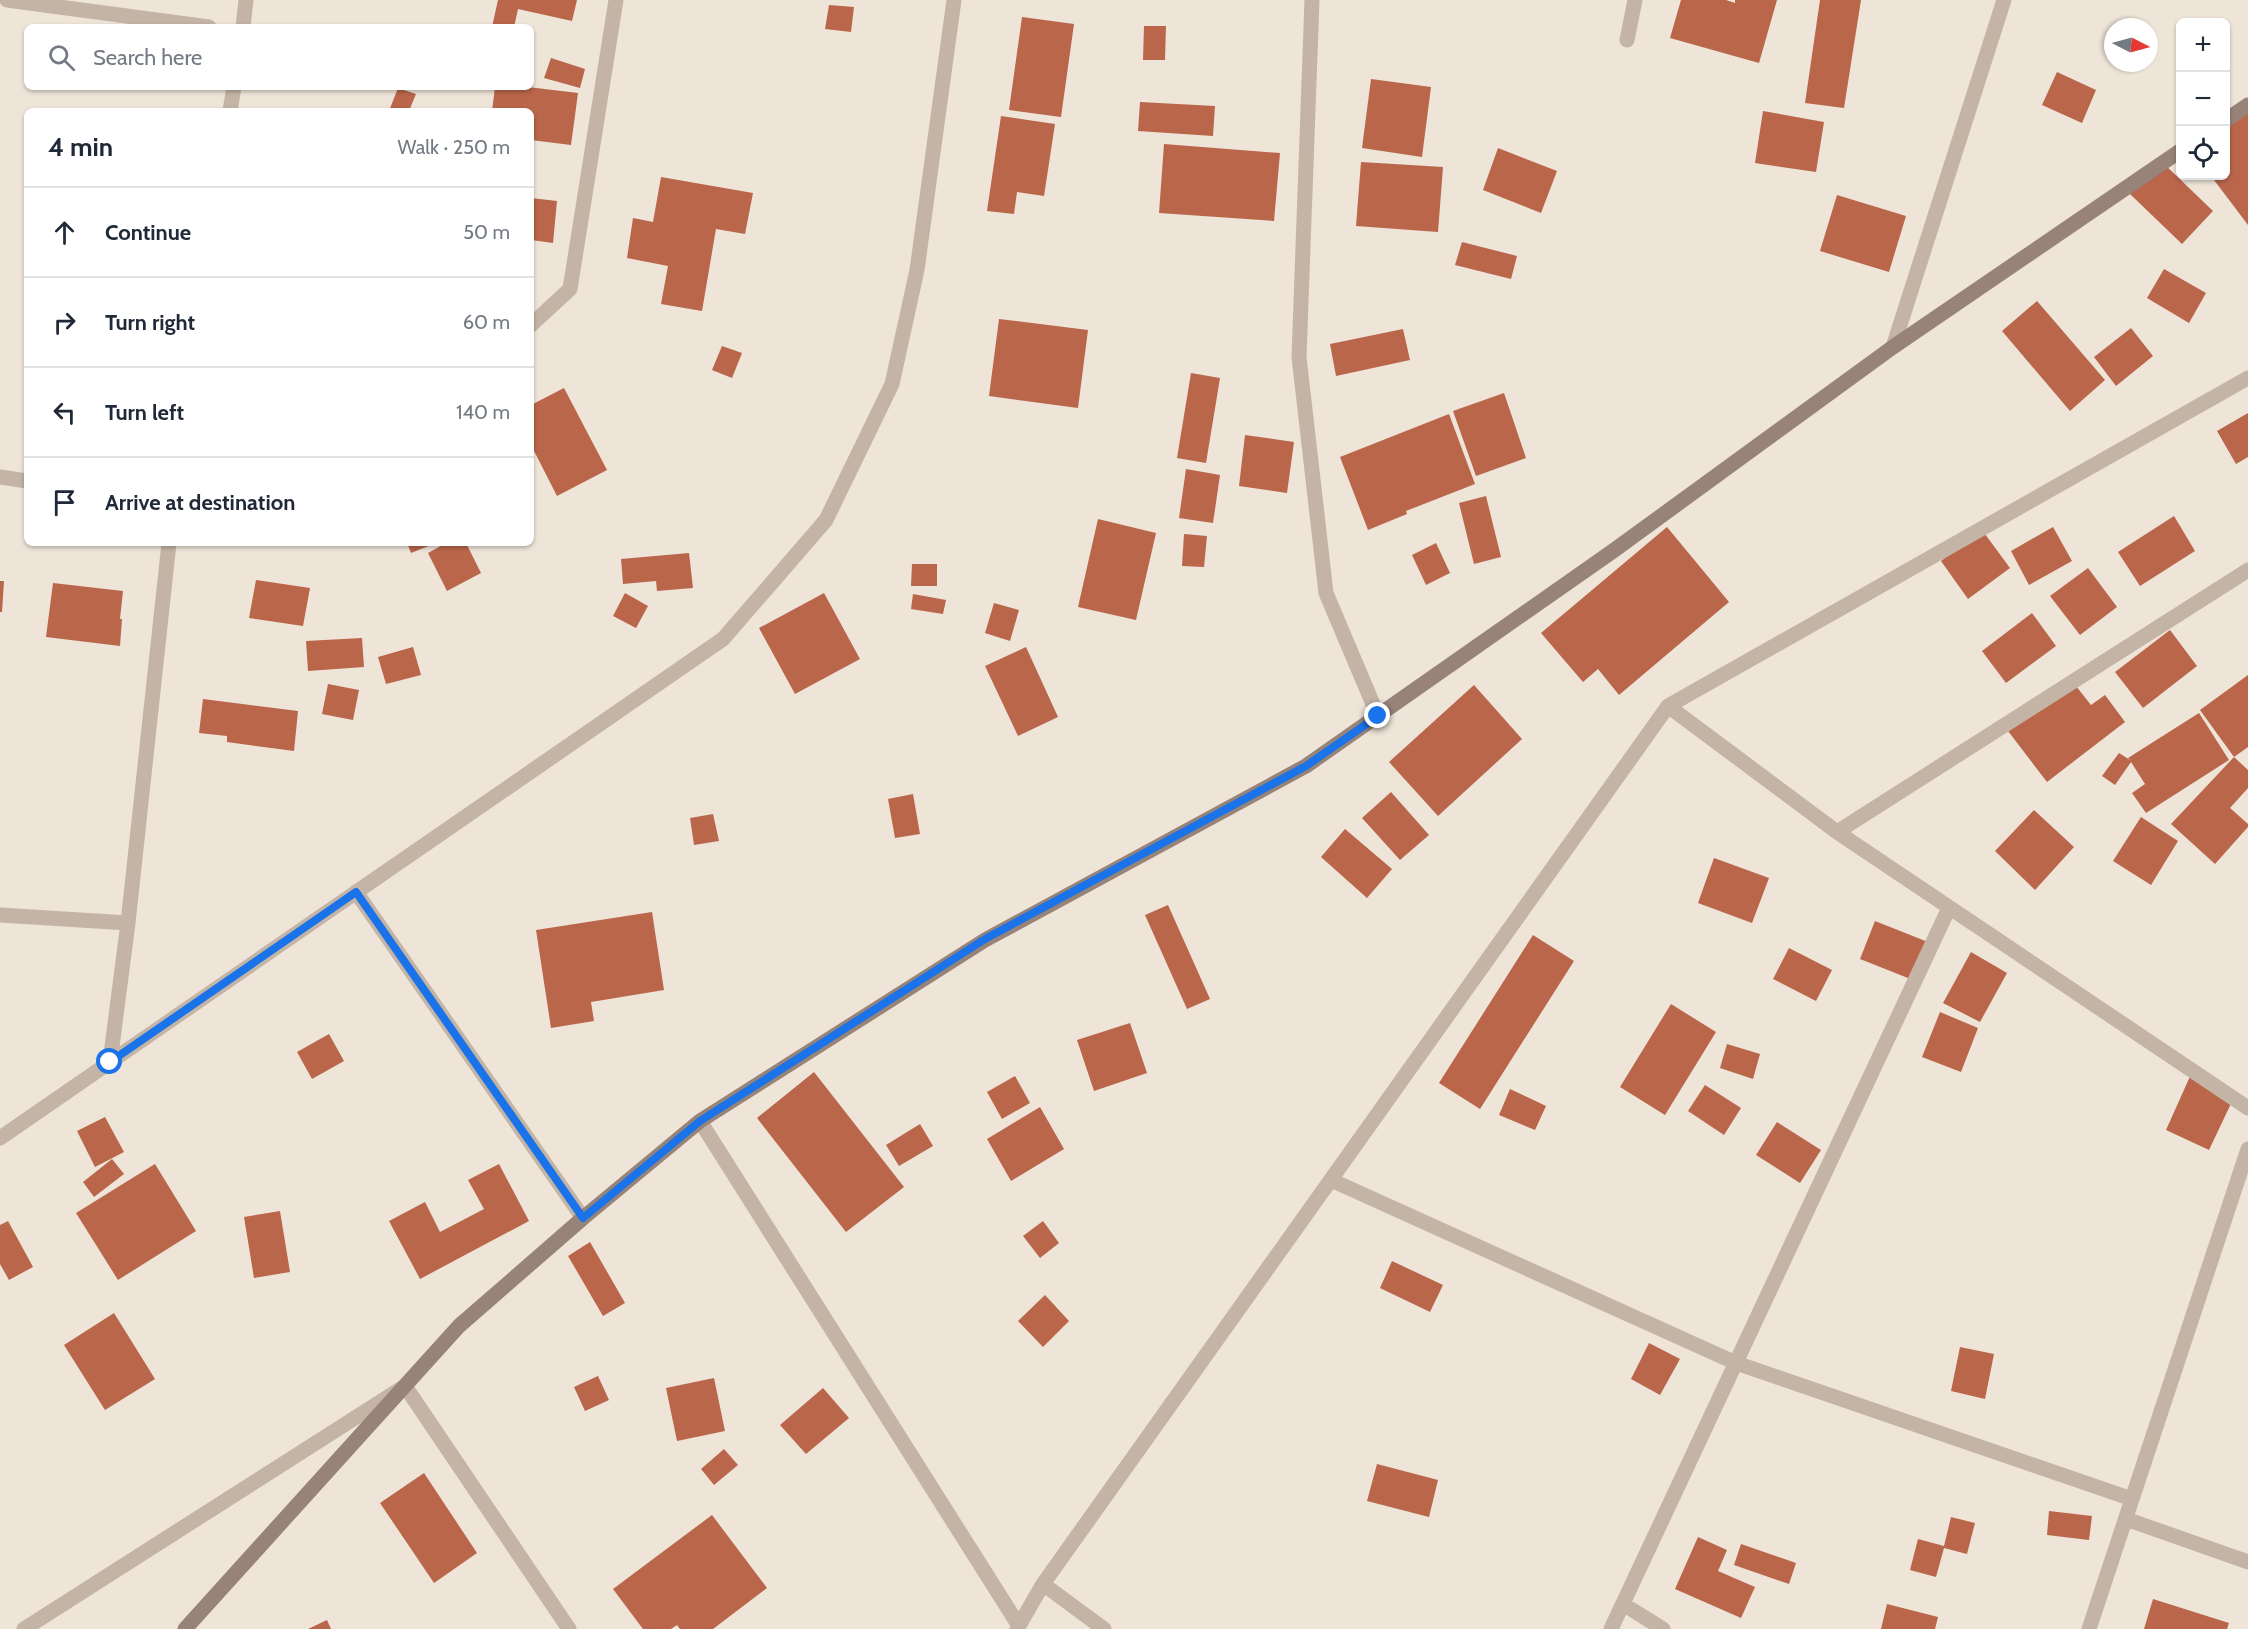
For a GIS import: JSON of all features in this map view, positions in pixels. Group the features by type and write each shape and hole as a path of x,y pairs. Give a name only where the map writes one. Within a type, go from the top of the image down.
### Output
{"street":[{"path":"7,0 66,4 190,24"},
{"path":"243,24 246,0"},
{"path":"534,322 570,289 616,0"},
{"path":"0,1138 723,639 826,520 892,384 917,270 954,0"},
{"path":"1312,0 1299,357 1326,593 1378,716"},
{"path":"1627,40 1635,0"},
{"path":"1893,347 2004,0"},
{"path":"230,108 234,90"},
{"path":"2230,117 2248,105"},
{"path":"185,1629 459,1326 583,1218 700,1121 985,939 1306,766 1613,551 1893,347 2176,154"},
{"path":"700,1121 1018,1628 1043,1584 1668,706 2248,378"},
{"path":"0,477 24,481"},
{"path":"110,1062 128,923 169,546"},
{"path":"1837,832 2248,570"},
{"path":"1668,706 1837,832 2248,1108"},
{"path":"356,892 583,1218"},
{"path":"1611,1629 1949,908"},
{"path":"0,915 128,923"},
{"path":"2089,1629 2248,1149"},
{"path":"1331,1180 1736,1363 2132,1499"},
{"path":"24,1629 405,1386"},
{"path":"405,1386 569,1629"},
{"path":"2126,1519 2248,1562"},
{"path":"1043,1584 1104,1629"},
{"path":"1623,1604 1663,1629"}],"building":[{"path":"498,0 577,0 572,21 518,9 515,24 493,24"},
{"path":"1681,0 1726,0 1735,3 1735,0 1777,0 1759,63 1670,38"},
{"path":"1820,0 1861,0 1844,108 1805,103"},
{"path":"829,5 854,7 851,32 825,29"},
{"path":"1022,17 1074,24 1061,117 1009,110"},
{"path":"1144,26 1166,26 1165,60 1143,60"},
{"path":"551,58 585,69 580,88 544,78"},
{"path":"2057,72 2096,90 2082,123 2042,105"},
{"path":"1371,79 1431,87 1422,157 1362,148"},
{"path":"534,88 578,93 571,145 534,140 534,108 492,108 495,90 534,90"},
{"path":"397,90 416,94 410,108 390,108"},
{"path":"1140,102 1215,106 1213,136 1138,131"},
{"path":"2248,109 2248,225 2214,180 2230,180 2230,123"},
{"path":"1763,111 1824,122 1816,172 1755,163"},
{"path":"1001,116 1055,124 1044,196 1017,192 1014,214 987,211"},
{"path":"1164,144 1280,153 1274,221 1159,213"},
{"path":"1498,148 1557,171 1541,213 1483,190"},
{"path":"2161,161 2176,175 2176,180 2181,180 2213,211 2182,244 2130,194"},
{"path":"1361,162 1443,167 1438,232 1356,226"},
{"path":"661,177 753,193 745,234 716,229 702,311 661,304 668,266 627,258 633,218 653,222"},
{"path":"1837,195 1906,216 1889,272 1820,251"},
{"path":"534,198 557,201 553,243 534,240"},
{"path":"1462,242 1517,256 1511,279 1455,265"},
{"path":"2164,269 2206,293 2189,323 2147,298"},
{"path":"2037,301 2105,380 2070,411 2002,331"},
{"path":"999,319 1088,330 1078,408 989,396"},
{"path":"2131,328 2153,356 2116,386 2094,357"},
{"path":"1403,329 1410,360 1336,376 1330,344"},
{"path":"722,346 742,353 732,378 712,370"},
{"path":"1191,373 1220,378 1206,463 1177,458"},
{"path":"564,388 607,470 557,496 534,451 534,403"},
{"path":"1504,393 1526,458 1476,476 1453,411"},
{"path":"2248,413 2248,457 2236,464 2217,431"},
{"path":"1449,414 1475,484 1406,511 1407,514 1368,530 1340,457"},
{"path":"1245,435 1294,442 1287,493 1239,486"},
{"path":"1186,469 1220,475 1213,523 1179,518"},
{"path":"1486,496 1501,557 1474,564 1459,503"},
{"path":"2174,516 2195,551 2140,586 2118,552"},
{"path":"1098,519 1156,533 1136,620 1078,607"},
{"path":"1667,527 1729,602 1619,695 1598,669 1583,682 1541,633"},
{"path":"2053,527 2072,561 2029,585 2011,551"},
{"path":"1982,530 2010,568 1968,599 1941,561"},
{"path":"1184,534 1207,536 1204,567 1182,566"},
{"path":"1436,543 1450,573 1426,585 1412,555"},
{"path":"408,546 428,546 411,553"},
{"path":"441,546 468,546 481,573 447,591 428,553"},
{"path":"689,553 693,588 657,591 656,581 623,584 621,559"},
{"path":"912,564 937,564 937,586 911,586"},
{"path":"2088,568 2117,607 2080,635 2050,596"},
{"path":"256,580 310,588 303,626 249,618"},
{"path":"0,581 4,581 2,612 0,612"},
{"path":"53,583 123,591 120,646 46,637"},
{"path":"625,593 648,606 636,628 613,616"},
{"path":"824,593 860,659 795,694 759,628"},
{"path":"913,594 946,600 943,614 911,609"},
{"path":"994,603 1019,610 1010,641 985,633"},
{"path":"2032,613 2056,646 2006,683 1982,651"},
{"path":"2170,630 2197,666 2143,708 2115,672"},
{"path":"362,638 364,667 308,671 306,641"},
{"path":"413,647 421,675 386,684 378,657"},
{"path":"1026,647 1058,717 1018,736 985,666"},
{"path":"2248,675 2248,747 2234,757 2200,710"},
{"path":"2072,681 2091,705 2105,695 2125,722 2047,782 2008,731"},
{"path":"328,684 359,690 353,720 322,714"},
{"path":"1474,685 1522,739 1438,816 1389,762"},
{"path":"203,699 298,711 294,751 227,742 227,736 199,733"},
{"path":"2199,713 2229,760 2146,813 2132,793 2145,784 2131,762 2115,785 2102,776 2119,753 2130,760 2128,758"},
{"path":"2234,757 2248,770 2248,788 2230,808 2248,824 2248,827 2215,864 2171,824"},
{"path":"1391,792 1429,835 1400,860 1362,818"},
{"path":"913,794 920,834 895,838 888,799"},
{"path":"2034,810 2074,847 2035,890 1995,851"},
{"path":"713,814 719,841 694,845 690,818"},
{"path":"2141,817 2178,841 2151,885 2113,861"},
{"path":"1345,829 1392,869 1367,898 1321,857"},
{"path":"1714,858 1769,878 1752,923 1698,903"},
{"path":"1168,905 1210,999 1187,1009 1145,915"},
{"path":"652,912 664,990 591,1002 594,1021 551,1028 536,930"},
{"path":"1875,921 1928,942 1913,980 1860,959"},
{"path":"1533,935 1574,961 1480,1109 1439,1083"},
{"path":"1789,948 1832,970 1816,1001 1773,979"},
{"path":"1971,952 2007,973 1980,1022 1943,1003"},
{"path":"1671,1004 1716,1032 1665,1115 1620,1087"},
{"path":"1940,1012 1978,1028 1961,1072 1922,1057"},
{"path":"1130,1023 1147,1073 1094,1091 1077,1040"},
{"path":"329,1034 344,1061 312,1079 297,1052"},
{"path":"1727,1044 1760,1054 1753,1079 1720,1068"},
{"path":"814,1072 904,1187 846,1232 757,1118"},
{"path":"2192,1072 2236,1093 2209,1150 2166,1130"},
{"path":"1015,1076 1030,1103 1002,1119 987,1092"},
{"path":"1705,1085 1741,1108 1724,1135 1688,1111"},
{"path":"1510,1089 1546,1106 1535,1130 1499,1115"},
{"path":"1040,1107 1064,1149 1011,1181 987,1139"},
{"path":"105,1117 124,1152 95,1167 77,1131"},
{"path":"1777,1122 1821,1150 1800,1183 1756,1155"},
{"path":"920,1124 933,1146 899,1166 886,1145"},
{"path":"112,1159 124,1174 94,1197 83,1182"},
{"path":"155,1164 196,1231 118,1280 76,1213"},
{"path":"499,1164 529,1221 420,1279 389,1221 425,1202 440,1232 484,1209 468,1180"},
{"path":"280,1211 290,1272 254,1278 244,1217"},
{"path":"8,1221 33,1267 9,1280 0,1264 0,1225"},
{"path":"1043,1221 1059,1243 1040,1258 1023,1236"},
{"path":"590,1242 625,1303 603,1316 568,1256"},
{"path":"1392,1261 1443,1285 1430,1312 1380,1288"},
{"path":"1045,1295 1069,1321 1043,1347 1018,1321"},
{"path":"114,1313 155,1379 105,1410 64,1345"},
{"path":"1649,1343 1680,1359 1660,1395 1631,1379"},
{"path":"1960,1347 1994,1354 1985,1399 1951,1391"},
{"path":"598,1376 609,1400 585,1411 574,1387"},
{"path":"714,1378 725,1431 677,1441 666,1388"},
{"path":"823,1388 849,1418 806,1454 780,1425"},
{"path":"724,1449 738,1465 714,1485 701,1469"},
{"path":"1377,1464 1438,1480 1429,1517 1367,1501"},
{"path":"424,1473 477,1553 434,1583 380,1503"},
{"path":"2049,1511 2092,1516 2089,1540 2047,1535"},
{"path":"712,1515 767,1588 713,1629 680,1629 677,1625 671,1629 643,1629 613,1589"},
{"path":"1951,1517 1975,1523 1967,1554 1944,1548 1936,1577 1910,1570 1918,1539 1944,1546"},
{"path":"1698,1537 1727,1550 1718,1571 1755,1587 1741,1618 1675,1589"},
{"path":"1741,1544 1796,1563 1789,1584 1734,1565"},
{"path":"2153,1599 2229,1623 2227,1629 2144,1629"},
{"path":"1887,1604 1938,1617 1935,1629 1881,1629"},
{"path":"327,1620 331,1629 308,1629"}],"route":[{"path":"110,1062 356,892 583,1218 700,1121 985,939 1306,766 1378,716"}]}
